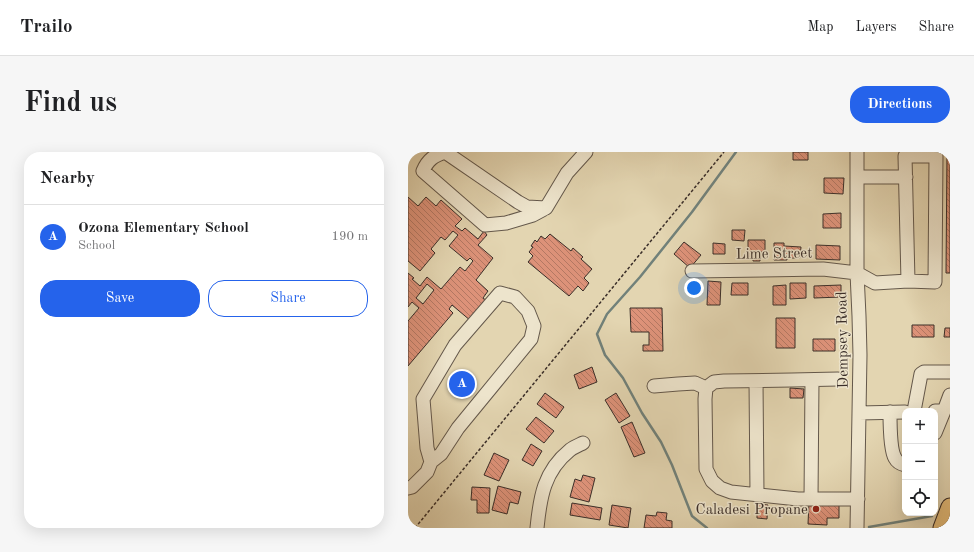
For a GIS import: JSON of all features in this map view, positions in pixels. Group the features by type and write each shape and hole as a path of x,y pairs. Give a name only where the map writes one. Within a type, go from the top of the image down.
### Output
{"street":[{"path":"546,208 527,207 445,152 434,156 426,164 423,171 485,225 506,223 533,215 546,208 567,173 586,152"},
{"name":"Dempsey Road","path":"857,152 857,273 860,347 857,528"},
{"path":"857,273 875,283 908,281 935,282 936,156 905,156 908,281"},
{"path":"857,177 906,177"},
{"name":"Lime Street","path":"692,271 823,269 857,273"},
{"path":"408,488 412,487 427,472 431,462 441,454 458,428 531,339 534,326 528,311 515,296 500,293 455,345 423,399 427,448 431,462"},
{"path":"915,408 921,374 924,372 950,372"},
{"path":"838,379 714,382 706,388 704,399 706,469 712,481 720,488 731,492 798,499 858,499"},
{"path":"811,499 812,380"},
{"path":"756,381 757,494"},
{"path":"654,386 695,384 706,388"},
{"path":"940,411 950,395"},
{"path":"890,412 892,449 894,457 902,464"},
{"path":"859,413 902,412"},
{"path":"537,528 539,508 545,483 556,464 571,449 583,443"}],"path":[{"path":"415,528 724,152"}],"building":[{"path":"793,152 808,152 808,160 793,160"},
{"path":"947,152 950,152 950,273 946,273"},
{"path":"824,178 844,178 843,194 824,193"},
{"path":"408,197 418,206 426,197 436,206 441,200 462,219 455,226 462,231 465,228 478,239 484,231 487,235 478,245 493,258 476,280 488,291 483,298 487,301 471,321 452,305 449,309 453,313 408,366 408,321 419,308 412,302 408,307 408,273 420,286 427,277 441,289 460,267 465,271 473,261 470,258 467,261 449,246 458,235 453,231 445,240 441,237 431,249 435,253 420,271 408,261","holes":["427,284 434,290 423,304 416,298"]},
{"path":"841,213 841,228 823,228 823,214"},
{"path":"732,230 745,230 744,241 732,240"},
{"path":"550,234 571,251 573,248 583,257 581,259 592,269 584,278 589,283 583,291 578,286 569,296 528,262 533,256 529,252 533,247 531,246 535,240 537,242 541,236 545,239"},
{"path":"748,240 765,240 765,252 760,252 760,261 753,261 753,257 748,257"},
{"path":"684,242 701,255 690,268 674,254"},
{"path":"713,243 725,244 725,254 713,254"},
{"path":"774,243 784,243 784,246 801,247 800,258 774,260"},
{"path":"816,245 840,246 840,260 816,259"},
{"path":"708,281 721,282 720,305 707,305"},
{"path":"732,283 748,283 748,295 731,295"},
{"path":"790,283 806,283 806,298 790,299"},
{"path":"786,285 786,305 773,305 773,286"},
{"path":"841,285 841,297 814,298 814,286"},
{"path":"630,308 662,308 663,351 643,351 643,345 649,345 649,332 631,332"},
{"path":"776,318 795,318 795,348 776,348"},
{"path":"912,325 934,325 934,337 912,337"},
{"path":"945,328 950,328 950,337 944,337"},
{"path":"813,339 835,339 835,351 813,351"},
{"path":"592,367 597,382 579,389 574,375"},
{"path":"790,388 804,389 803,398 790,398"},
{"path":"545,393 564,407 556,418 537,404"},
{"path":"616,393 630,416 619,423 605,400"},
{"path":"536,417 554,431 544,443 526,429"},
{"path":"632,422 645,453 634,457 621,427"},
{"path":"531,444 542,451 533,466 522,460"},
{"path":"494,453 509,460 499,481 484,475"},
{"path":"583,475 595,478 589,502 570,497 575,479 581,481"},
{"path":"498,486 521,492 518,504 510,502 507,514 492,510"},
{"path":"472,487 490,488 489,513 477,513 477,500 471,500"},
{"path":"572,503 602,508 600,520 570,515"},
{"path":"809,503 839,504 839,518 827,518 827,525 808,524"},
{"path":"757,504 768,505 767,519 757,518"},
{"path":"612,505 631,508 628,528 609,525"},
{"path":"657,512 667,513 666,520 672,521 672,528 644,528 646,515 656,516"}],"waterway":[{"path":"707,528 692,516 672,465 661,442 642,413 623,378 605,355 597,334 607,314 640,277 692,212 736,152"},
{"path":"869,527 932,516"}],"place":[{"name":"Ozona Elementary School","path":"462,384"},
{"name":"Caladesi Propane","path":"816,509"}]}
